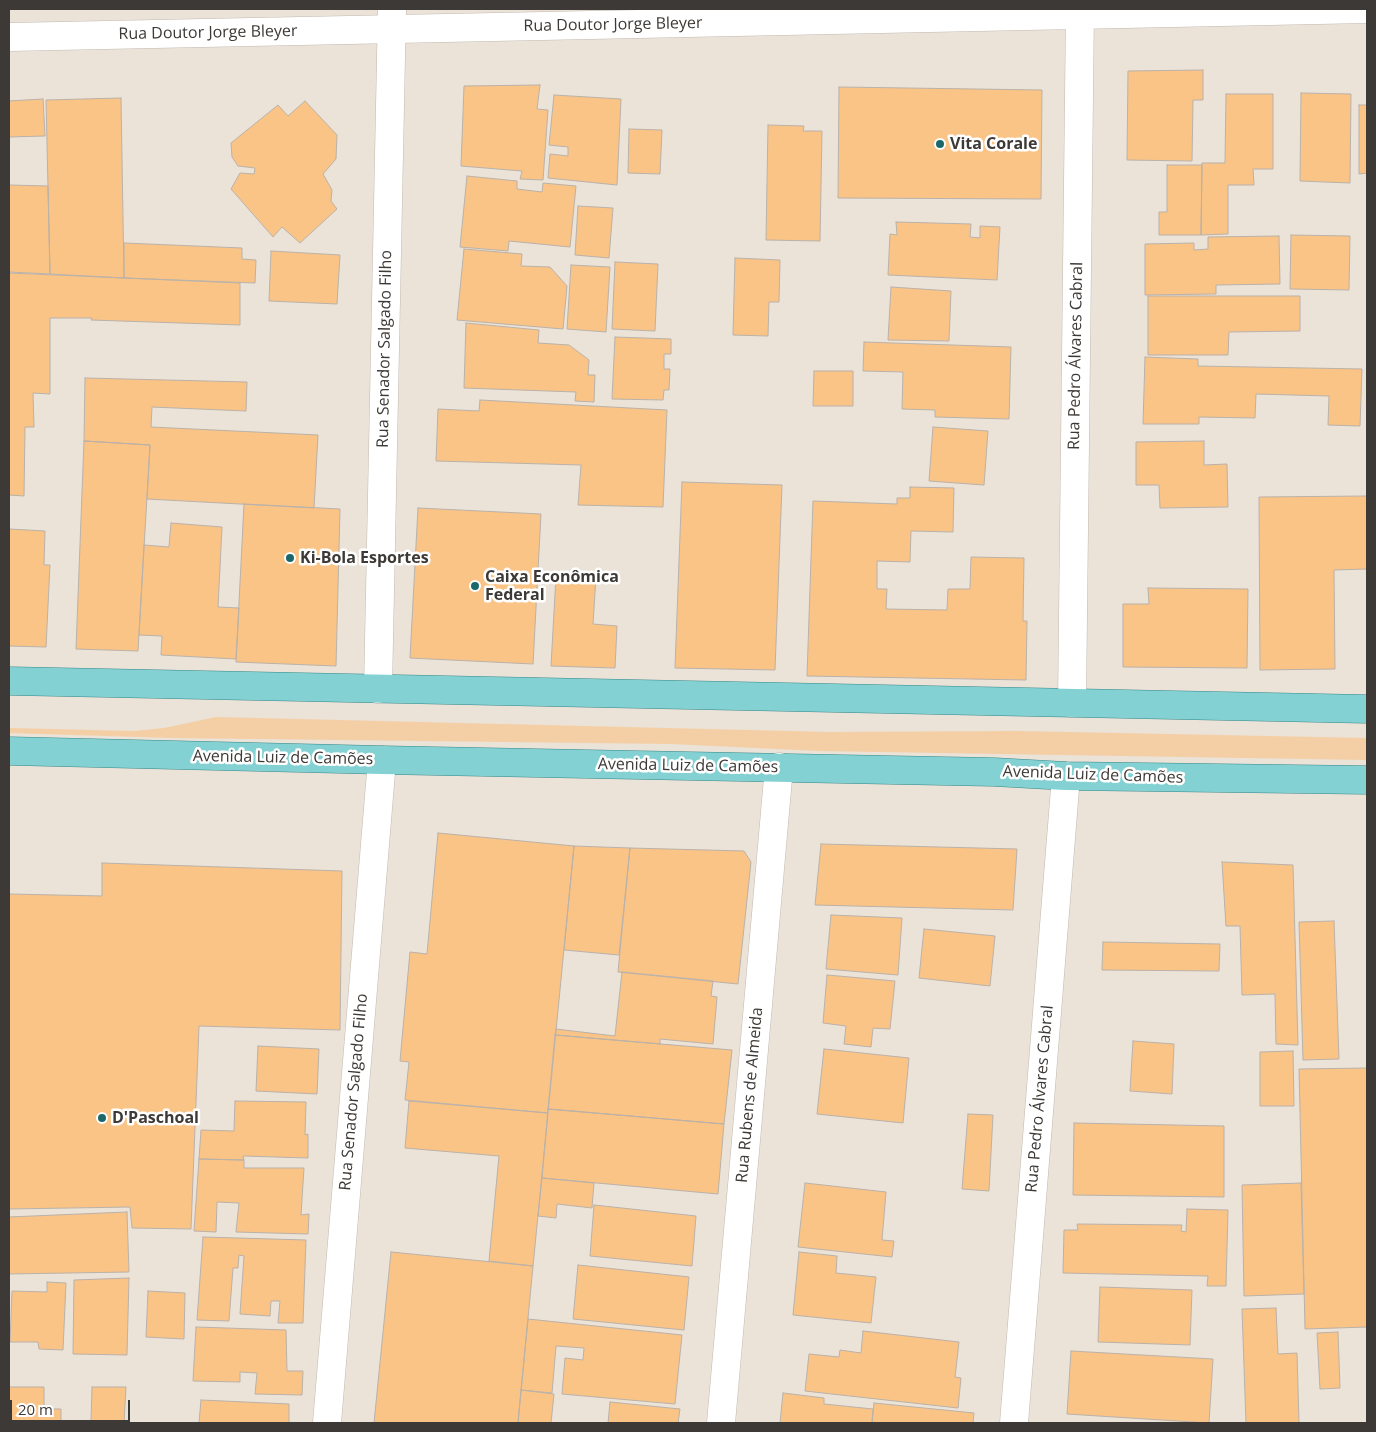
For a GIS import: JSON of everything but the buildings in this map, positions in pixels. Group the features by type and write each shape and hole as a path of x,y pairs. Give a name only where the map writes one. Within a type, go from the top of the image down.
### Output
{"main road":[{"path":"9,681 1367,710"},
{"name":"Avenida Luiz de Camões","path":"9,751 994,772 1066,776 1367,780"}],"street":[{"name":"Rua Doutor Jorge Bleyer","path":"9,37 391,19 1367,9"},
{"name":"Rua Pedro Álvares Cabral","path":"1072,703 1080,12"},
{"name":"Rua Senador Salgado Filho","path":"378,689 391,19"},
{"name":"Rua Senador Salgado Filho","path":"327,1423 382,760"},
{"name":"Rua Rubens de Almeida","path":"720,1423 779,767"},
{"name":"Rua Pedro Álvares Cabral","path":"1014,1423 1066,776"}],"shaded area":[{"path":"216,717 830,732 1018,731 1367,738 1367,760 819,751 671,744 172,738 9,733 9,728 134,731 164,728"}],"place":[{"name":"Vita Corale","path":"940,144"},
{"name":"Ki-Bola Esportes","path":"290,558"},
{"name":"Caixa Econômica Federal","path":"475,586"},
{"name":"D'Paschoal","path":"102,1118"}]}
